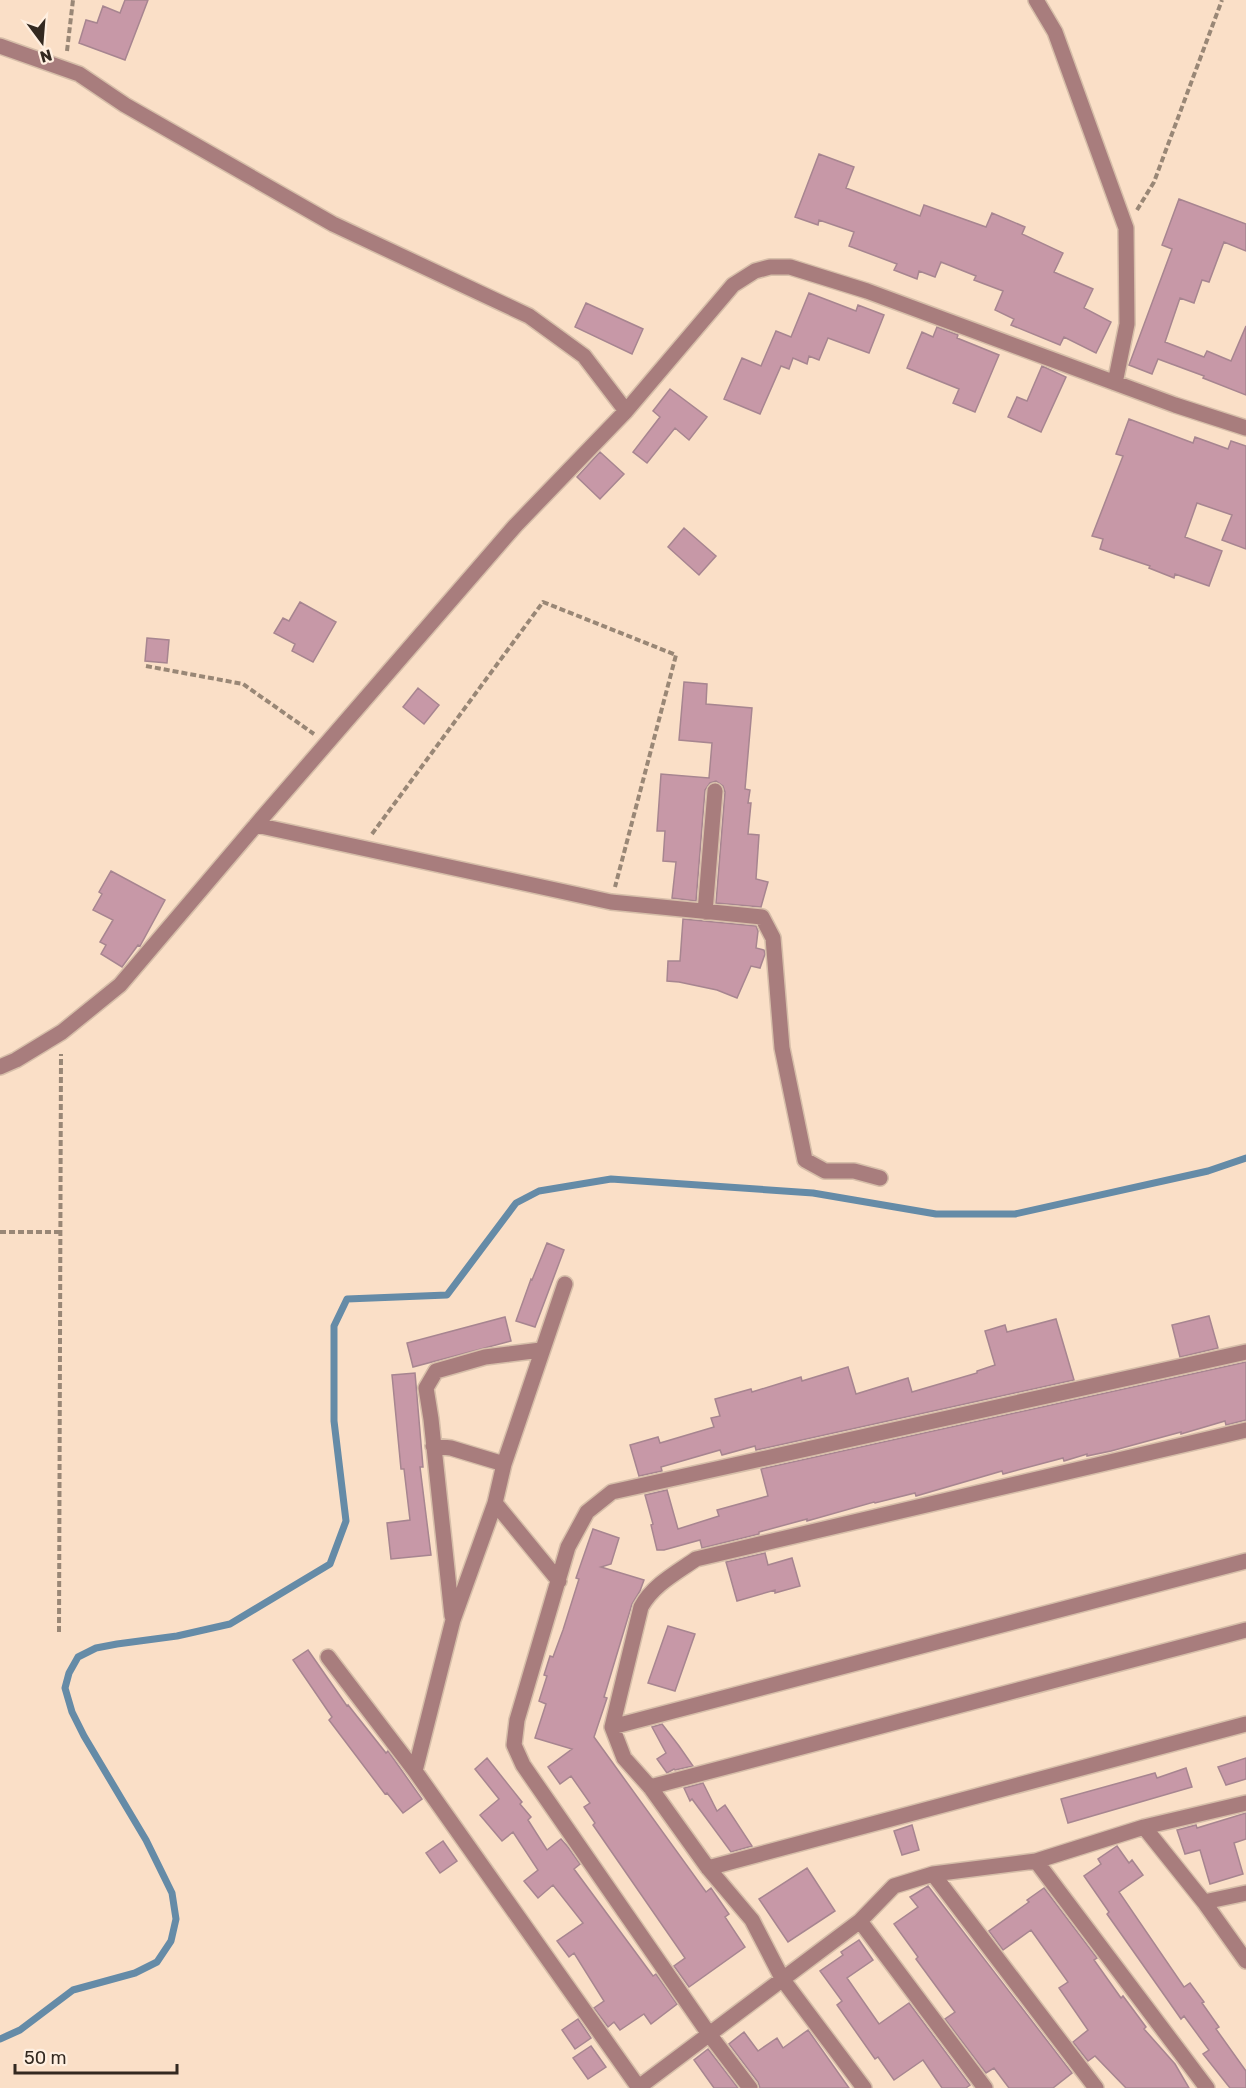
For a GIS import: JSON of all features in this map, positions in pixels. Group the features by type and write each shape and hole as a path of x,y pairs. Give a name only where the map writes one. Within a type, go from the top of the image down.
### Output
{"street":[{"path":"1036,0 1055,32 1126,228 1127,324 1115,383"},
{"path":"0,46 69,69 135,111 333,224 529,316 584,356 626,411"},
{"path":"0,1067 62,1032 120,985 515,526 626,411 733,285 755,271 770,267 790,267 867,291 1115,383 1246,428"},
{"path":"705,912 715,791"},
{"path":"256,825 611,902 762,916 773,938 782,1048 805,1160 825,1171 854,1171 880,1178"},
{"path":"415,1771 453,1620 495,1503 504,1464 565,1284"},
{"path":"453,1620 426,1388 436,1371 485,1357 541,1350"},
{"path":"750,2088 709,2034 524,1765 514,1745 517,1720 568,1547 587,1512 612,1492 1246,1352"},
{"path":"864,2088 783,1980 752,1920 708,1868 650,1787 624,1758 612,1727 641,1607 653,1589 696,1559 1246,1430"},
{"path":"434,1446 451,1448 504,1464"},
{"path":"495,1503 559,1581"},
{"path":"612,1727 1246,1561"},
{"path":"650,1787 1246,1630"},
{"path":"328,1657 415,1771 639,2088 860,1921 894,1886 933,1874 1036,1861 1144,1827 1246,1803"},
{"path":"708,1868 1246,1724"},
{"path":"1144,1827 1204,1902 1246,1960"},
{"path":"1036,1861 1207,2088"},
{"path":"933,1874 1096,2088"},
{"path":"1204,1902 1246,1893"},
{"path":"860,1921 985,2088"}],"path":[{"path":"69,69 66,44 73,0"},
{"path":"1126,228 1155,182 1222,0"},
{"path":"362,848 543,602 676,655 611,902"},
{"path":"146,666 243,684 327,743"},
{"path":"59,1632 62,1032"},
{"path":"0,1232 60,1232"}],"building":[{"path":"125,0 148,0 125,60 79,43 86,20 97,23 103,6 120,13"},
{"path":"819,154 854,167 846,188 920,216 924,205 986,227 992,213 1025,227 1022,234 1063,253 1054,272 1093,289 1084,308 1111,322 1096,353 1064,337 1060,345 1011,325 1014,319 995,310 1003,291 974,280 976,276 941,262 935,277 919,271 917,279 894,270 897,264 849,246 854,232 819,220 818,225 795,217"},
{"path":"1179,199 1246,224 1246,251 1224,242 1209,282 1202,280 1194,303 1180,298 1165,342 1204,357 1207,351 1231,361 1246,326 1246,395 1158,359 1152,374 1129,365 1172,249 1162,245"},
{"path":"809,293 856,311 858,305 884,315 869,353 828,338 819,360 809,356 807,364 793,358 789,369 781,366 760,414 724,399 742,358 761,366 776,331 791,337"},
{"path":"586,303 643,329 632,354 575,327"},
{"path":"937,327 999,355 975,412 953,403 959,389 907,368 922,332 933,337"},
{"path":"1042,366 1066,377 1041,432 1008,417 1017,397 1027,401"},
{"path":"670,389 707,417 689,440 675,428 647,463 633,452 660,417 653,411"},
{"path":"1129,419 1193,443 1195,437 1228,449 1231,441 1246,446 1246,549 1222,540 1232,515 1197,503 1185,537 1222,551 1209,586 1175,574 1174,578 1149,568 1150,566 1100,549 1103,539 1092,536 1123,456 1116,454"},
{"path":"600,452 624,474 600,499 577,477"},
{"path":"684,528 716,556 699,575 668,547"},
{"path":"300,602 336,622 313,662 292,651 295,644 274,633 283,618 289,621"},
{"path":"147,638 169,640 167,663 145,661"},
{"path":"684,682 707,684 706,704 752,708 745,789 750,790 748,803 751,803 748,834 759,835 756,879 768,882 761,907 716,903 725,792 723,786 716,781 710,783 705,790 696,901 672,898 676,862 663,861 665,831 657,831 661,774 709,778 712,743 679,740"},
{"path":"418,688 439,705 424,724 403,707"},
{"path":"111,871 165,900 140,946 138,945 122,967 101,954 106,945 100,942 113,920 93,910 102,894 99,892"},
{"path":"683,919 756,926 758,931 756,948 764,950 765,954 760,968 751,966 737,998 717,990 667,981 668,961 680,961"},
{"path":"547,1243 564,1250 535,1327 516,1321"},
{"path":"1209,1316 1218,1348 1180,1357 1172,1325"},
{"path":"505,1317 511,1341 413,1367 407,1343"},
{"path":"1056,1319 1074,1380 756,1450 755,1446 722,1455 720,1450 661,1467 662,1471 639,1476 630,1445 658,1437 660,1443 714,1427 711,1418 720,1416 715,1399 751,1389 752,1392 801,1377 802,1381 848,1367 856,1394 908,1378 912,1392 977,1373 977,1371 995,1365 985,1331 1005,1325 1007,1332"},
{"path":"1246,1362 1246,1420 1226,1425 1225,1421 1111,1451 1087,1456 1087,1454 1064,1461 1063,1458 1003,1474 1002,1471 916,1496 915,1493 874,1502 702,1548 700,1540 657,1550 645,1495 667,1490 678,1529 719,1516 717,1510 768,1496 761,1469"},
{"path":"415,1373 423,1467 420,1467 431,1555 391,1559 387,1523 410,1520 404,1469 401,1469 392,1375"},
{"path":"593,1529 619,1538 611,1564 601,1567 644,1580 632,1604 594,1737 706,1892 711,1888 729,1914 725,1917 745,1947 689,1987 674,1966 685,1958 593,1825 595,1823 584,1807 590,1803 571,1776 560,1784 548,1767 572,1749 535,1738 546,1704 539,1701 547,1676 544,1675 550,1656 553,1657 563,1630 579,1579 576,1578"},
{"path":"765,1553 768,1565 792,1558 800,1586 775,1593 775,1590 737,1601 726,1562"},
{"path":"668,1626 695,1634 675,1691 648,1683"},
{"path":"308,1650 347,1706 386,1753 388,1751 422,1799 403,1813 387,1793 385,1794 329,1720 332,1717 293,1660"},
{"path":"662,1724 693,1766 674,1769 667,1773 657,1759 666,1753 652,1727"},
{"path":"487,1758 522,1802 520,1804 531,1817 528,1820 547,1850 561,1839 568,1847 580,1864 574,1869 653,1976 656,1974 677,2004 651,2024 644,2014 620,2030 614,2022 608,2027 594,2008 604,2001 574,1953 569,1957 557,1941 583,1923 553,1885 538,1898 524,1881 538,1870 513,1832 502,1841 480,1815 499,1799 475,1769"},
{"path":"1246,1758 1246,1779 1226,1785 1218,1767"},
{"path":"1186,1768 1192,1787 1068,1823 1061,1799 1155,1773 1157,1778"},
{"path":"703,1783 717,1811 725,1805 752,1846 731,1852 692,1799 690,1801 684,1788"},
{"path":"1246,1813 1246,1839 1234,1843 1243,1874 1210,1884 1200,1850 1185,1854 1177,1830 1196,1825 1197,1828"},
{"path":"912,1825 919,1850 902,1855 894,1831"},
{"path":"443,1841 457,1861 440,1873 426,1853"},
{"path":"1117,1846 1129,1863 1132,1860 1143,1875 1119,1892 1184,1987 1190,1983 1204,2002 1202,2003 1219,2027 1216,2029 1246,2071 1246,2088 1230,2088 1203,2054 1209,2050 1184,2016 1181,2019 1107,1914 1109,1912 1084,1876 1101,1864 1098,1859"},
{"path":"807,1868 835,1911 788,1942 759,1899"},
{"path":"928,1886 1072,2073 1053,2088 1009,2088 994,2068 986,2073 945,2019 955,2012 916,1959 918,1957 894,1924 918,1907 910,1897"},
{"path":"1044,1888 1097,1958 1094,1960 1121,1998 1123,1996 1146,2027 1144,2029 1175,2064 1189,2088 1126,2088 1095,2056 1088,2061 1073,2042 1088,2030 1059,1988 1068,1982 1031,1930 1003,1950 989,1931"},
{"path":"859,1940 873,1960 847,1978 879,2024 909,2003 970,2085 966,2088 942,2088 923,2060 894,2080 878,2057 875,2059 837,2005 842,2001 820,1971 843,1955 841,1952"},
{"path":"578,2019 591,2038 575,2049 562,2030"},
{"path":"808,2030 849,2088 760,2088 758,2082 729,2044 744,2032 758,2051 777,2038 783,2048"},
{"path":"591,2046 606,2067 588,2079 573,2058"},
{"path":"708,2049 738,2088 714,2088 694,2060"}],"waterway":[{"path":"0,2039 20,2030 73,1990 135,1973 157,1962 171,1941 176,1919 172,1893 146,1840 72,1712 65,1688 69,1673 78,1657 96,1648 177,1636 230,1624 330,1564 346,1521 334,1421 334,1326 347,1299 447,1295 516,1203 539,1191 611,1179 813,1193 936,1214 1015,1214 1208,1171 1246,1158"}]}
